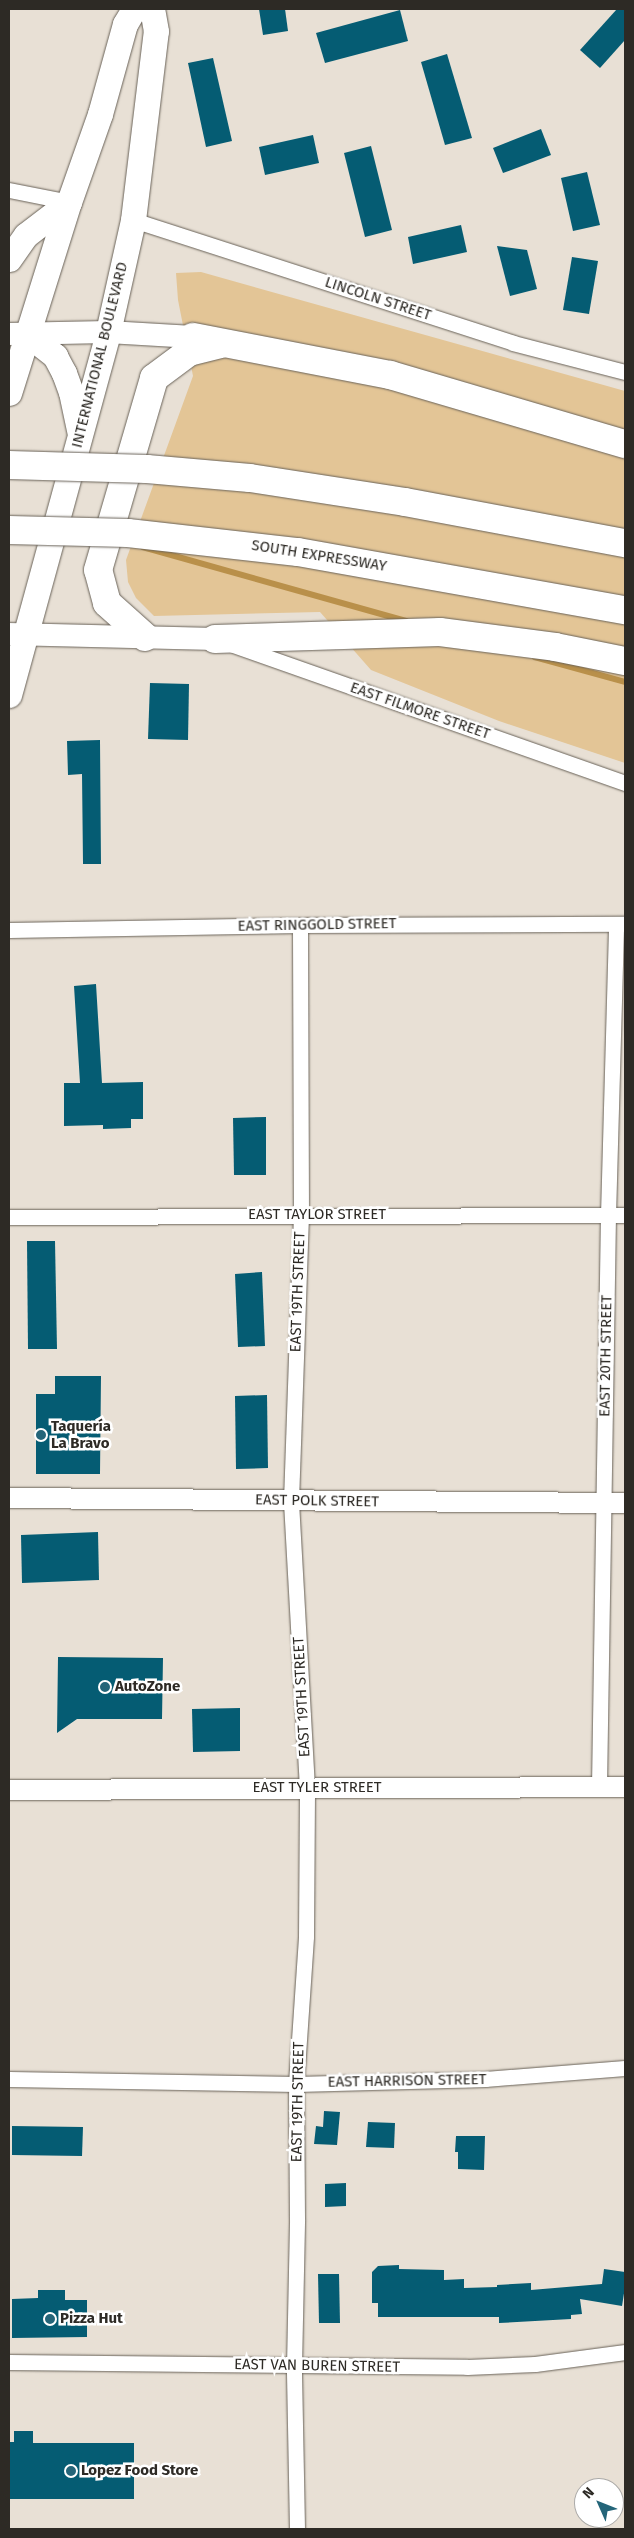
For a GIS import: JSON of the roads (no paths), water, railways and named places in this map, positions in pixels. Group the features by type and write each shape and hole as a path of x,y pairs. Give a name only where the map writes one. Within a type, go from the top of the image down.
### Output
{"highway":[{"path":"146,637 107,603 98,570 154,378 191,345 224,343 390,375 625,444"},
{"path":"9,465 147,469 250,478 405,502 625,543"},
{"name":"SOUTH EXPRESSWAY","path":"9,530 128,533 298,552 625,610"},
{"path":"215,639 440,632 555,647 625,661"}],"main road":[{"path":"9,393 18,334 69,202 100,114 125,24 134,9"},
{"name":"INTERNATIONAL BOULEVARD","path":"9,696 16,634 80,433 108,332 133,220 156,31 152,9"},
{"path":"9,259 26,235 69,202"},
{"path":"18,334 108,332 191,345"},
{"path":"18,334 55,356 71,392 80,433"},
{"path":"16,634 215,639"}],"street":[{"path":"9,190 69,202"},
{"name":"LINCOLN STREET","path":"133,220 513,343 625,372"},
{"name":"EAST FILMORE STREET","path":"215,639 625,783"},
{"name":"EAST RINGGOLD STREET","path":"9,930 300,925 621,924"},
{"name":"EAST 20TH STREET","path":"599,1787 608,1215 621,924"},
{"name":"EAST 19TH STREET","path":"297,2529 294,2366 297,2219 296,2084 306,1936 308,1788 291,1501 301,1214 300,925"},
{"name":"EAST TAYLOR STREET","path":"9,1217 301,1214 625,1215"},
{"name":"EAST POLK STREET","path":"9,1498 625,1503"},
{"name":"EAST TYLER STREET","path":"9,1790 625,1787"},
{"name":"EAST HARRISON STREET","path":"9,2079 296,2084 485,2080 625,2068"},
{"name":"EAST VAN BUREN STREET","path":"9,2362 467,2367 535,2364 625,2352"}],"waterway":[{"path":"143,547 406,621"},
{"path":"535,657 625,682"}],"place":[{"name":"Taquería La Bravo","path":"41,1435"},
{"name":"AutoZone","path":"105,1687"},
{"name":"Pizza Hut","path":"50,2319"},
{"name":"Lopez Food Store","path":"71,2471"}]}
